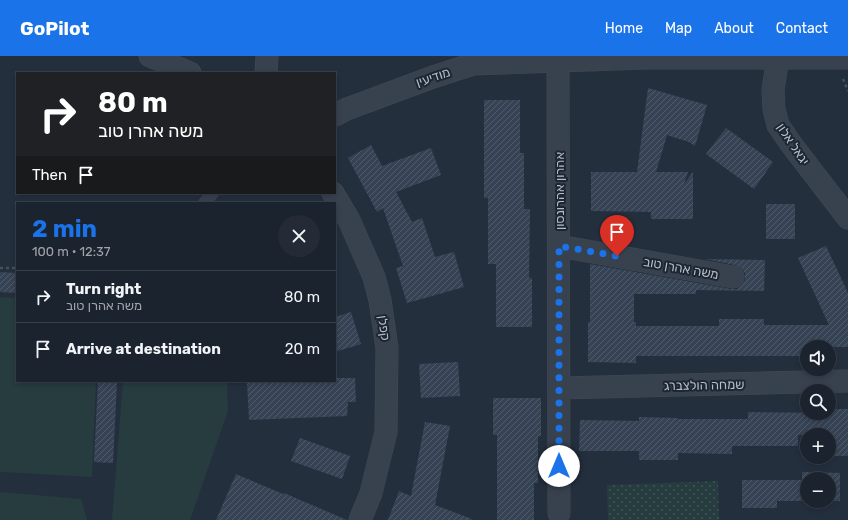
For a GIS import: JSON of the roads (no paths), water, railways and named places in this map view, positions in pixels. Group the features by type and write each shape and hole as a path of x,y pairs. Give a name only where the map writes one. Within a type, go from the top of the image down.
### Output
{"street":[{"path":"150,56 188,72"},
{"path":"266,72 267,56"},
{"name":"יגאל אלון","path":"778,57 773,90 774,109 778,125 848,218"},
{"name":"מודיעין","path":"336,114 346,109 473,64 645,58 848,58"},
{"name":"אהרון אהרונסון","path":"558,60 559,513"},
{"name":"קפלן","path":"334,194 349,220 374,278 380,300 387,348 386,432 371,493 360,520"},
{"name":"משה אהרן טוב","path":"559,246 733,277"},
{"name":"שמחה הולצברג","path":"559,388 848,381"}],"lane":[{"path":"205,202 213,194"}]}
